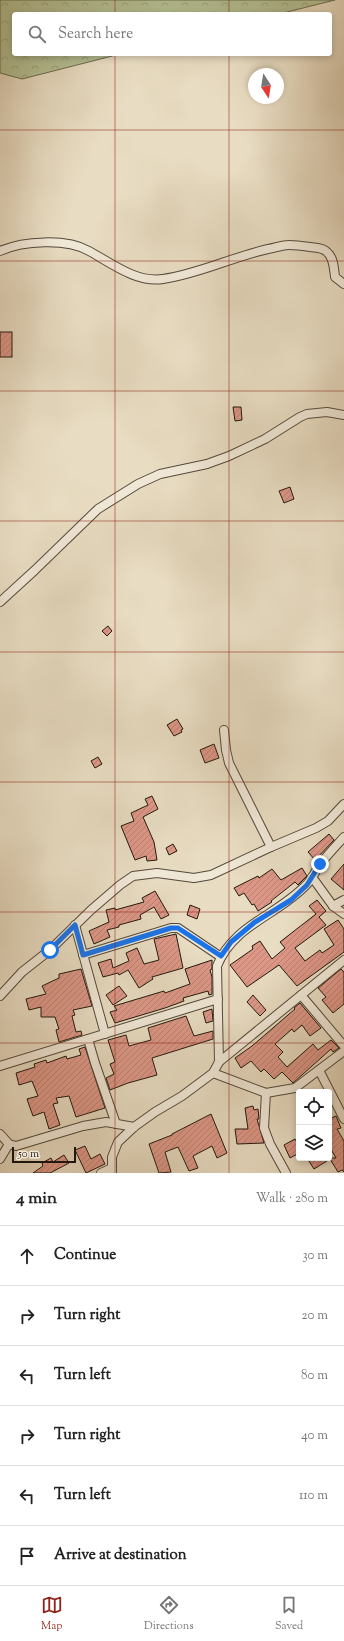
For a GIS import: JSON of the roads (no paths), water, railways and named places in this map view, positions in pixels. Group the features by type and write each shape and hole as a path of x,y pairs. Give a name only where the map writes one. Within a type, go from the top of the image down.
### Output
{"street":[{"path":"0,251 18,245 38,243 74,245 88,250 106,262 130,274 148,279 161,280 183,275 247,254 288,245 320,248 327,252 332,259 335,277 344,284"},
{"path":"0,602 98,509 138,484 160,474 208,464 229,456 265,439 307,414 326,412 344,415"},
{"path":"224,730 229,764 270,847"},
{"path":"0,996 22,972 50,950 75,925 120,885 134,876 157,873 194,878 210,875 270,847 316,828 328,821 344,804"},
{"path":"219,1062 217,966 221,956 231,942 255,922 291,900 307,885 320,864 344,837"},
{"path":"312,877 333,906 344,914"},
{"path":"333,906 344,900"},
{"path":"75,925 105,1034"},
{"path":"83,955 171,928 178,928 221,956"},
{"path":"101,1173 112,1170 112,1157 118,1142 134,1127 154,1112 182,1096 213,1073 219,1062 344,960"},
{"path":"301,995 344,1046"},
{"path":"0,1066 218,998"},
{"path":"88,1039 94,1063 116,1124"},
{"path":"213,1073 266,1093 295,1088 344,1051"},
{"path":"319,1070 344,1119"},
{"path":"266,1093 264,1128 270,1144 286,1173"},
{"path":"0,1134 9,1144 16,1146 83,1126 106,1122 134,1127"},
{"path":"0,1160 9,1144"}]}
